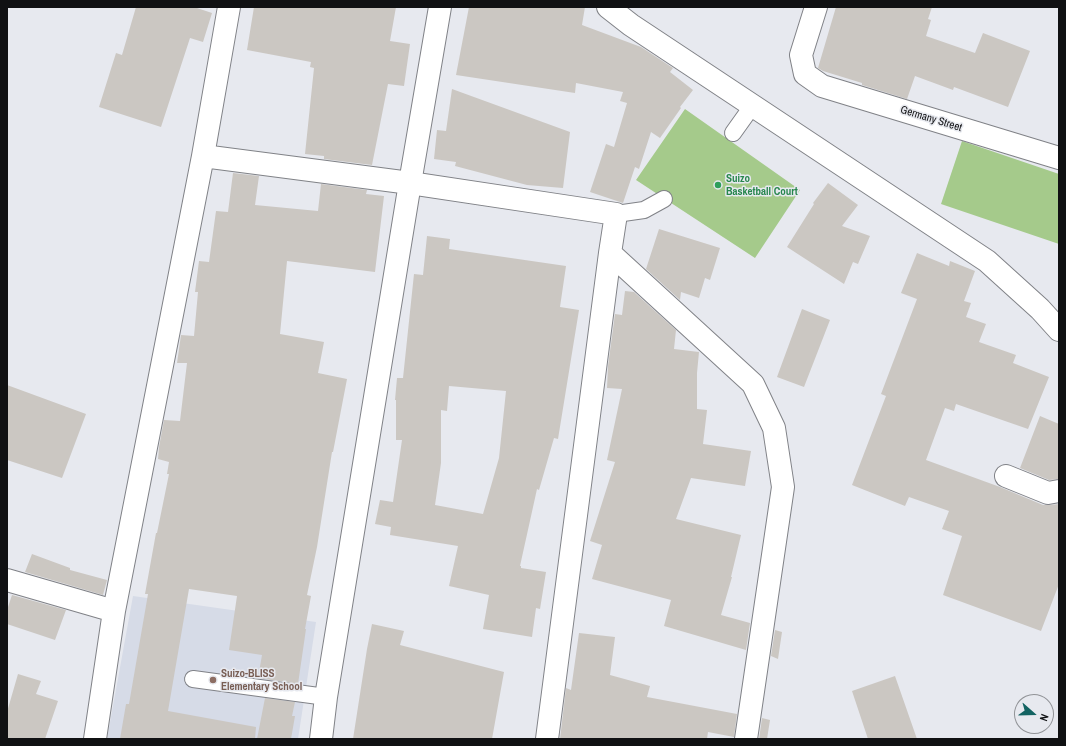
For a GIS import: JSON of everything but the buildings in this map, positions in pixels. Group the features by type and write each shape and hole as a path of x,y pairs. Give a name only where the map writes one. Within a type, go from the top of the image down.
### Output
{"street":[{"path":"95,739 114,611 202,156 229,7"},
{"path":"321,739 326,697 440,7"},
{"path":"608,7 631,26 987,260 1040,309 1059,330"},
{"name":"Germany Street","path":"816,7 802,55 805,74 822,86 1059,158"},
{"path":"202,156 410,183 616,214 547,739"},
{"path":"610,252 752,384 774,428 783,487 746,739"},
{"path":"1006,476 1048,493 1059,491"},
{"path":"7,580 114,611"}],"lane":[{"path":"732,133 753,105"},
{"path":"616,214 644,210 664,199"},
{"path":"192,679 326,697"}],"shaded area":[{"name":"Suizo-BLISS Elementary School","path":"133,596 316,622 298,739 107,739"}],"green space":[{"name":"Suizo Basketball Court","path":"685,109 800,190 755,258 636,180"},
{"path":"962,141 1059,174 1059,244 941,204"}],"place":[{"name":"Suizo Basketball Court","path":"718,185"},
{"name":"Suizo-BLISS Elementary School","path":"213,680"}]}
